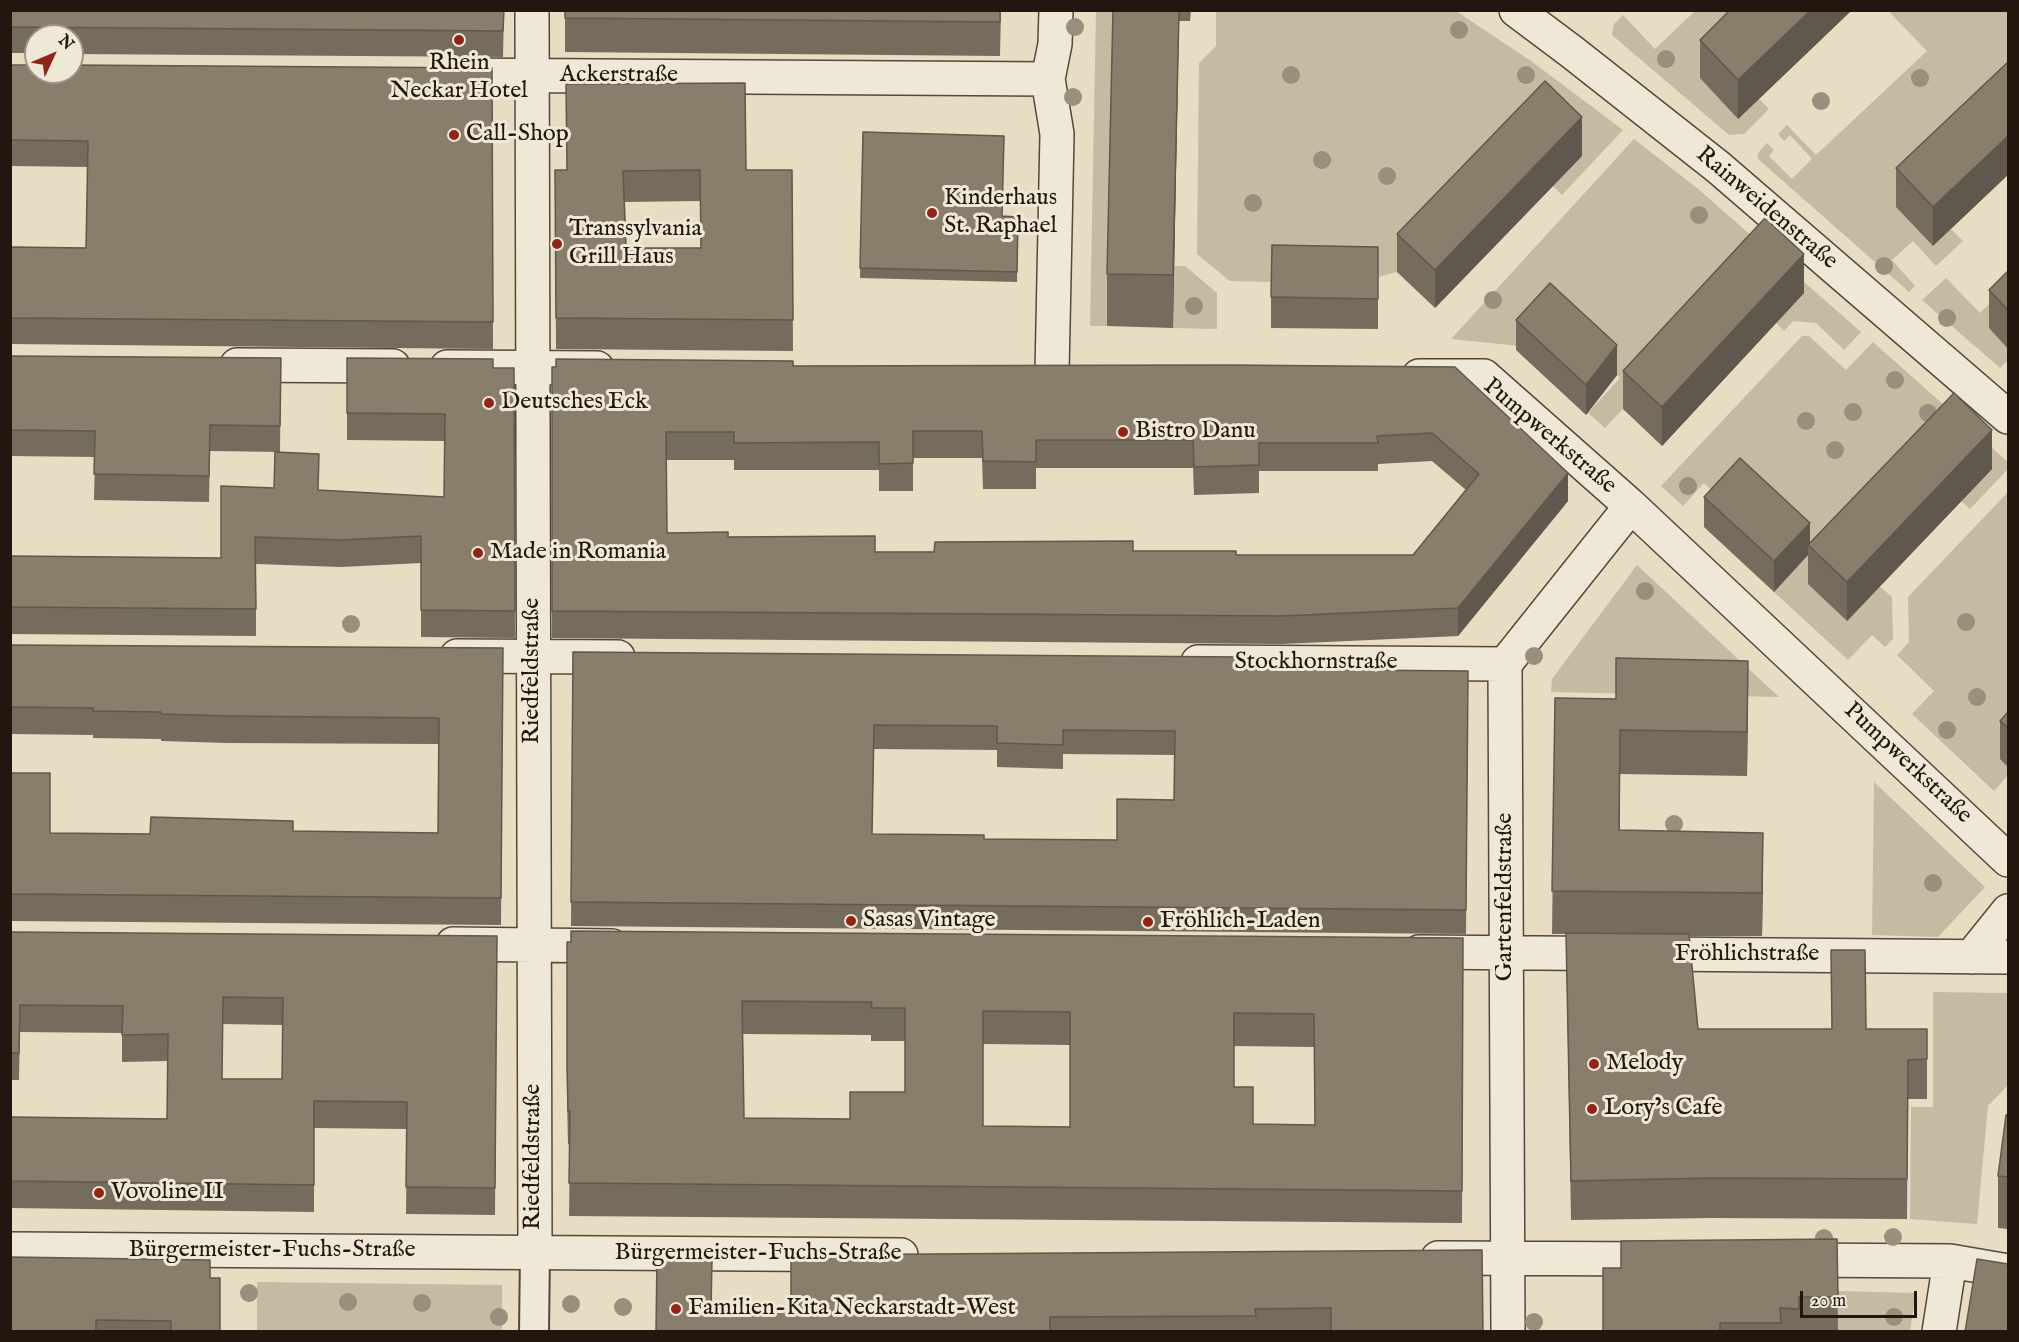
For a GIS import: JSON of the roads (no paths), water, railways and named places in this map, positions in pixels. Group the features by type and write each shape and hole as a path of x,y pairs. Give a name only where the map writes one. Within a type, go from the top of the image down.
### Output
{"street":[{"name":"Riedfeldstraße","path":"531,10 534,1332"},
{"path":"1056,10 1055,44 1048,79 1057,134 1040,372 1086,373"},
{"name":"Rainweidenstraße","path":"1516,10 1718,167 2008,417"},
{"name":"Ackerstraße","path":"413,75 1048,79"},
{"path":"212,364 627,368"},
{"name":"Pumpwerkstraße","path":"1393,376 1484,376 1630,506 2008,860"},
{"path":"1505,664 1630,506"},
{"path":"426,656 652,658"},
{"name":"Stockhornstraße","path":"1163,662 1505,664"},
{"name":"Gartenfeldstraße","path":"1505,664 1508,1332"},
{"path":"1971,957 2008,911"},
{"path":"427,944 640,946"},
{"name":"Fröhlichstraße","path":"1387,952 2008,957"},
{"name":"Bürgermeister-Fuchs-Straße","path":"10,1249 927,1255"},
{"path":"1413,1258 1695,1259"},
{"path":"1765,1260 1950,1261 2008,1271"},
{"path":"1939,1332 1950,1261"}],"place":[{"name":"Rhein Neckar Hotel","path":"459,40"},
{"name":"Call-Shop","path":"454,135"},
{"name":"Kinderhaus St. Raphael","path":"932,213"},
{"name":"Transsylvania Grill Haus","path":"557,244"},
{"name":"Deutsches Eck","path":"489,403"},
{"name":"Bistro Danu","path":"1123,432"},
{"name":"Made in Romania","path":"478,553"},
{"name":"Sasas Vintage","path":"851,921"},
{"name":"Fröhlich-Laden","path":"1148,922"},
{"name":"Melody","path":"1594,1064"},
{"name":"Lory’s Cafe","path":"1592,1109"},
{"name":"Vovoline II","path":"99,1193"},
{"name":"Familien-Kita Neckarstadt-West","path":"676,1309"}]}
